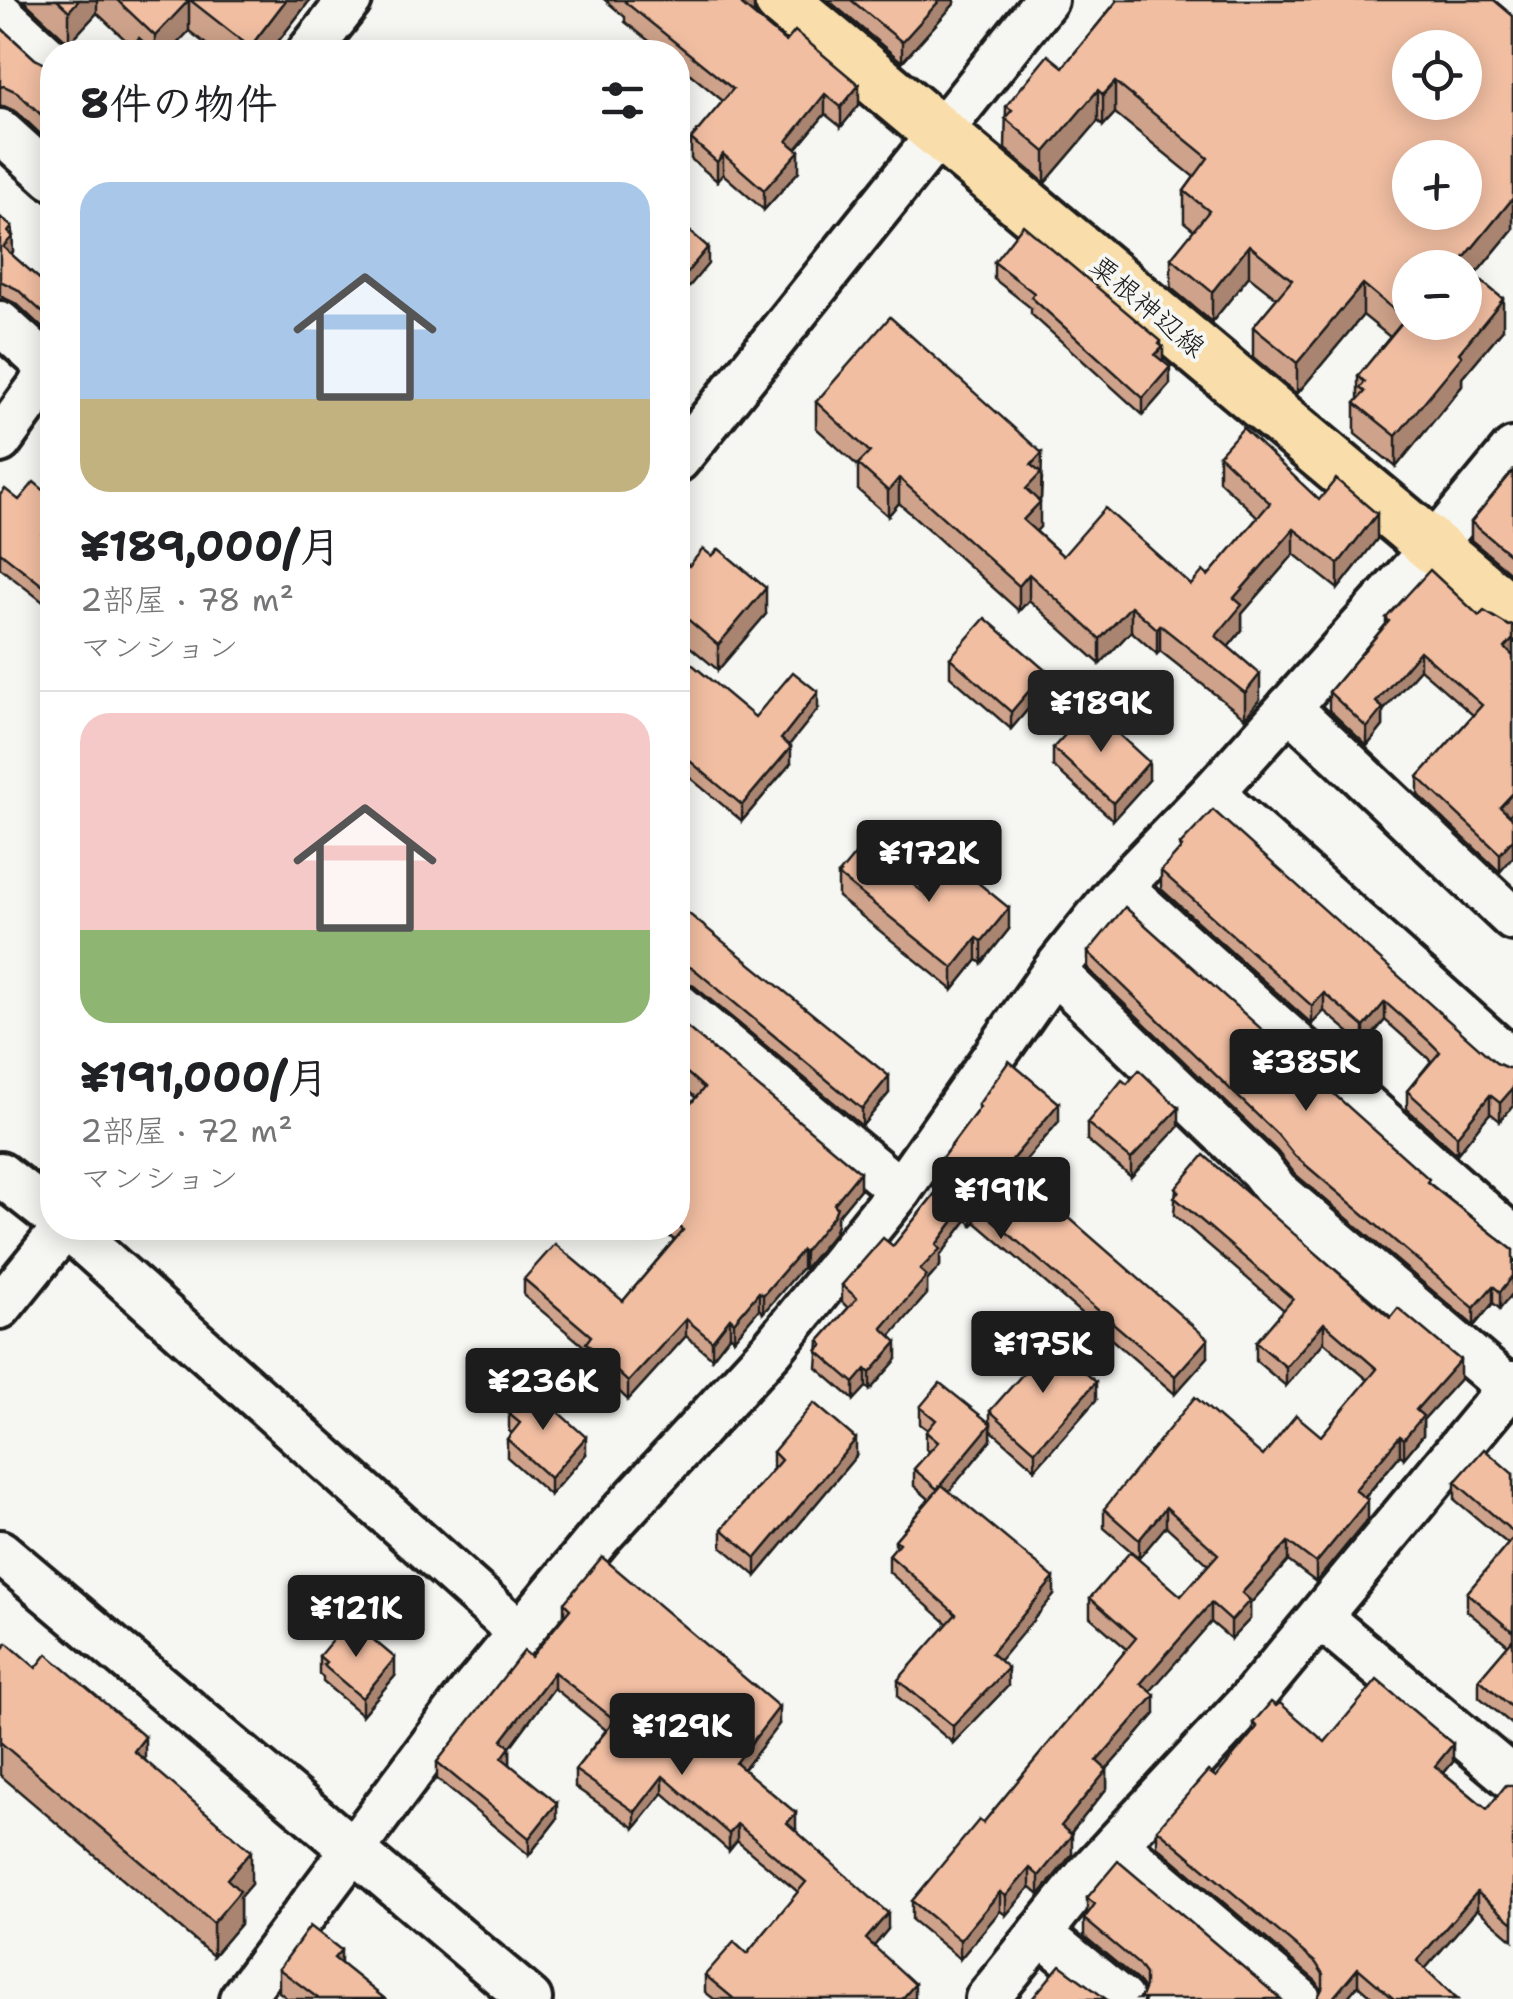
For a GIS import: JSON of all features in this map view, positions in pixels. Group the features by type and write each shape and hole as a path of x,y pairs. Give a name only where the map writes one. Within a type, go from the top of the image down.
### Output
{"main road":[{"name":"粟根神辺線","path":"781,0 1513,614"}],"street":[{"path":"318,40 350,0"},
{"path":"690,445 1046,0"},
{"path":"0,13 40,50"},
{"path":"0,131 40,167"},
{"path":"0,323 40,359"},
{"path":"0,442 40,387"},
{"path":"241,1999 520,1633 601,1535 772,1349 900,1190 1054,972 1121,887 1289,708 1432,548 1513,450"},
{"path":"1289,708 1513,919"},
{"path":"1212,792 1513,1062"},
{"path":"1121,887 1513,1238"},
{"path":"987,1999 1116,1844 1254,1697 1511,1386 1277,1192 1260,1169 1054,972"},
{"path":"690,1015 900,1190"},
{"path":"0,1174 40,1206"},
{"path":"0,1307 56,1240"},
{"path":"79,1240 520,1633"},
{"path":"0,1552 530,1999"},
{"path":"1320,1617 1513,1779"},
{"path":"1116,1844 1300,1999"},
{"path":"1040,1934 1121,1999"}],"building":[{"path":"57,0 79,0 69,11"},
{"path":"117,0 189,0 155,36"},
{"path":"190,0 286,0 255,40 241,40"},
{"path":"746,0 742,5 786,42 795,31 859,85 841,107 825,94 787,141 799,151 764,190 723,154 717,162 691,139 733,89 690,54 690,40 672,40 625,2"},
{"path":"851,0 940,0 902,42"},
{"path":"1118,0 1494,0 1513,16 1513,198 1471,250 1392,250 1392,308 1363,284 1297,363 1253,327 1292,280 1249,245 1212,292 1171,258 1209,211 1184,191 1208,158 1115,82 1103,95 1098,90 1045,152 1005,118 1012,110 1006,106 1048,55 1063,67"},
{"path":"0,27 40,62 40,114 17,92 0,87"},
{"path":"0,217 12,227 8,232 13,236 3,247 40,279 40,310 17,289 0,281"},
{"path":"1023,225 1161,341 1163,347 1155,355 1170,367 1143,398 1031,297 1034,293 994,262"},
{"path":"690,231 708,247 690,269"},
{"path":"1482,281 1503,299 1482,325"},
{"path":"890,317 1042,453 1031,465 1041,473 1026,489 1040,502 1023,520 1063,556 1105,508 1191,585 1203,571 1208,576 1270,503 1219,455 1243,428 1319,500 1336,479 1377,514 1338,564 1294,529 1234,598 1242,605 1216,636 1260,674 1245,693 1131,606 1100,639 1029,574 1019,586 899,478 888,491 858,464 870,452 816,402"},
{"path":"1392,335 1392,340 1470,340 1459,353 1462,356 1396,436 1355,403 1365,392 1360,388 1365,382 1358,376"},
{"path":"1513,471 1513,557 1471,522"},
{"path":"34,482 40,487 40,584 0,552 0,495 5,489 19,500"},
{"path":"703,549 712,556 719,549 766,588 718,645 690,621 690,565"},
{"path":"1430,570 1479,616 1484,611 1513,625 1513,639 1505,648 1513,656 1513,793 1500,807 1513,819 1513,839 1500,854 1418,777 1482,705 1420,651 1376,702 1383,708 1367,728 1329,692 1389,621 1386,618"},
{"path":"985,618 1046,671 1011,712 950,658"},
{"path":"690,663 755,717 793,672 818,692 781,739 791,747 742,805 690,761"},
{"path":"1090,708 1149,762 1113,803 1053,748"},
{"path":"1213,810 1496,1063 1513,1068 1513,1088 1500,1103 1490,1095 1457,1136 1407,1091 1440,1052 1430,1042 1385,1002 1364,1027 1324,993 1312,1006 1161,871"},
{"path":"863,845 928,896 954,863 1009,908 953,968 838,875"},
{"path":"1125,907 1429,1179 1427,1182 1513,1250 1513,1276 1500,1292 1493,1286 1474,1308 1295,1156 1277,1134 1088,952"},
{"path":"690,915 889,1076 862,1109 690,967"},
{"path":"690,1030 860,1172 834,1204 834,1215 804,1252 763,1295 759,1292 734,1322 730,1318 712,1341 686,1319 628,1382 586,1343 591,1336 524,1279 555,1244 623,1301 675,1240 690,1240 690,1105 704,1088 690,1076"},
{"path":"1009,1061 1059,1103 1005,1168 1059,1209 1208,1339 1175,1376 975,1205 967,1203 936,1245 940,1249 920,1270 927,1276 882,1328 897,1342 870,1373 866,1369 854,1383 817,1351 823,1345 819,1341 857,1298 842,1285 883,1238 893,1246 946,1180 933,1170"},
{"path":"1139,1070 1179,1108 1131,1159 1087,1123 1122,1080 1127,1084"},
{"path":"1204,1155 1390,1318 1398,1308 1460,1360 1416,1410 1423,1416 1404,1439 1400,1436 1355,1490 1368,1500 1316,1563 1288,1542 1242,1593 1250,1600 1231,1621 1211,1603 1141,1683 1155,1695 1097,1761 1107,1770 1061,1826 1072,1835 1039,1876 1030,1868 1006,1896 1000,1892 960,1940 912,1901 979,1820 983,1823 1136,1638 1090,1598 1130,1552 1181,1596 1218,1554 1166,1507 1139,1540 1104,1509 1195,1397 1263,1456 1296,1415 1321,1436 1377,1369 1324,1323 1286,1367 1256,1342 1293,1299 1174,1197 1179,1191 1176,1188"},
{"path":"1051,1342 1096,1382 1035,1451 990,1411"},
{"path":"940,1383 991,1424 937,1489 914,1469 938,1442 926,1432 936,1420 920,1407"},
{"path":"530,1387 586,1437 550,1478 507,1439 520,1423 509,1414"},
{"path":"814,1403 856,1439 756,1558 722,1529 781,1460 773,1452"},
{"path":"1484,1449 1513,1474 1513,1532 1455,1482"},
{"path":"942,1485 1054,1578 991,1653 1008,1668 953,1726 898,1680 956,1614 889,1555 899,1543 895,1540"},
{"path":"1513,1538 1513,1632 1467,1593"},
{"path":"602,1557 779,1707 736,1763 796,1813 787,1823 888,1913 866,1939 915,1984 902,1999 734,1999 705,1975 734,1942 747,1954 806,1882 737,1824 729,1834 663,1776 635,1812 575,1770 615,1720 554,1672 502,1740 510,1747 502,1758 557,1803 529,1838 437,1762 524,1651 531,1657 570,1609 564,1603"},
{"path":"357,1626 395,1658 362,1698 323,1665 326,1662 319,1656 340,1631 347,1637"},
{"path":"1513,1639 1513,1708 1479,1679"},
{"path":"7,1643 36,1668 47,1654 145,1737 134,1751 251,1851 227,1879 240,1891 213,1923 0,1742 0,1652"},
{"path":"1377,1680 1453,1744 1435,1766 1487,1809 1506,1785 1513,1785 1513,1923 1477,1892 1417,1961 1457,1999 1394,1999 1358,1968 1332,1999 1317,1999 1323,1987 1323,1974 1316,1963 1157,1829 1208,1771 1216,1777 1257,1727 1253,1723 1271,1702 1276,1706 1280,1703 1325,1742"},
{"path":"1118,1861 1281,1999 1138,1999 1145,1987 1145,1974 1084,1919 1095,1904 1087,1898"},
{"path":"310,1926 341,1950 334,1958 385,1999 319,1999 279,1969"},
{"path":"1060,1965 1106,1999 1032,1999"}]}
